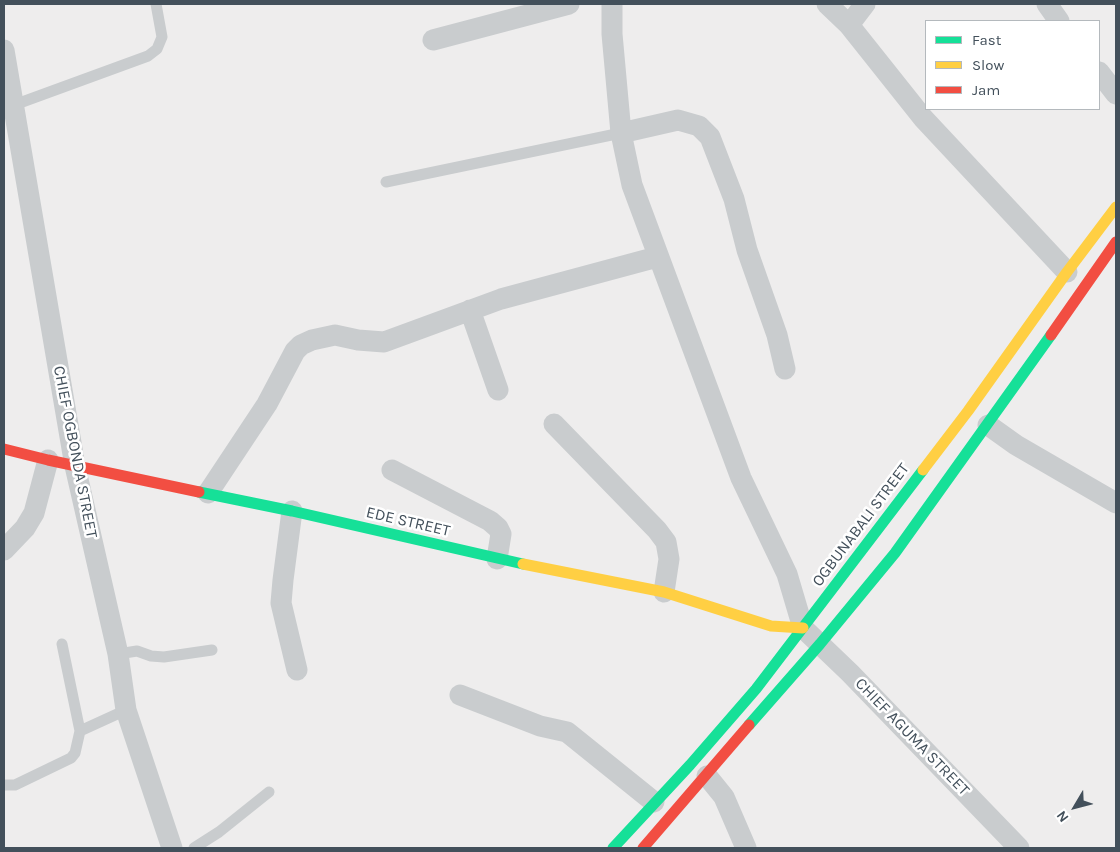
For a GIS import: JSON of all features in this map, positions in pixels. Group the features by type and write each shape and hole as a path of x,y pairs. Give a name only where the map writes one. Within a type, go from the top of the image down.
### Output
{"street":[{"path":"433,40 569,4"},
{"path":"612,4 612,34 621,133 632,185 741,478 787,574 803,628"},
{"path":"827,4 849,25 922,118 1067,272"},
{"path":"849,25 865,4"},
{"path":"1047,4 1058,20"},
{"name":"CHIEF OGBONDA STREET","path":"4,50 75,466 118,654 126,710 172,848"},
{"path":"1100,73 1116,94"},
{"path":"621,133 678,120 699,126 710,137 734,200 747,250 777,335 785,369"},
{"name":"OGBUNABALI STREET","path":"613,848 690,765 756,689 968,411 1116,207"},
{"path":"643,848 820,644 895,552 988,425 1116,242"},
{"path":"208,493 267,404 295,351 301,345 312,340 335,335 358,340 384,342 500,299 657,256"},
{"path":"470,310 498,390"},
{"path":"554,424 657,530 666,542 669,559 664,592"},
{"path":"988,425 1016,446 1116,503"},
{"name":"EDE STREET","path":"4,449 497,559 664,592 770,626 803,628"},
{"path":"4,550 25,528 34,513 48,460"},
{"path":"392,470 490,521 498,528 500,534 497,559"},
{"path":"292,512 282,602 297,670"},
{"name":"CHIEF AGUMA STREET","path":"803,628 1019,848"},
{"path":"460,695 540,726 566,732 654,802"},
{"path":"707,776 724,797 746,848"}],"lane":[{"path":"14,105 148,56 157,49 162,37 156,4"},
{"path":"386,182 621,133"},
{"path":"4,785 15,785 71,758 75,753 80,731 62,644"},
{"path":"118,654 137,650 151,656 164,657 212,650"},
{"path":"80,731 126,710"},
{"path":"194,848 219,832 269,792"}],"traffic: fast":[{"path":"749,725 820,644 895,553 1051,335"},
{"path":"613,848 690,765 756,689 923,470"},
{"path":"199,492 292,511 523,564"}],"traffic: slow":[{"path":"923,470 1116,207"},
{"path":"523,564 664,592 771,626 803,628"}],"traffic: jam":[{"path":"1051,335 1116,242"},
{"path":"4,449 199,492"},
{"path":"643,848 749,725"}]}
